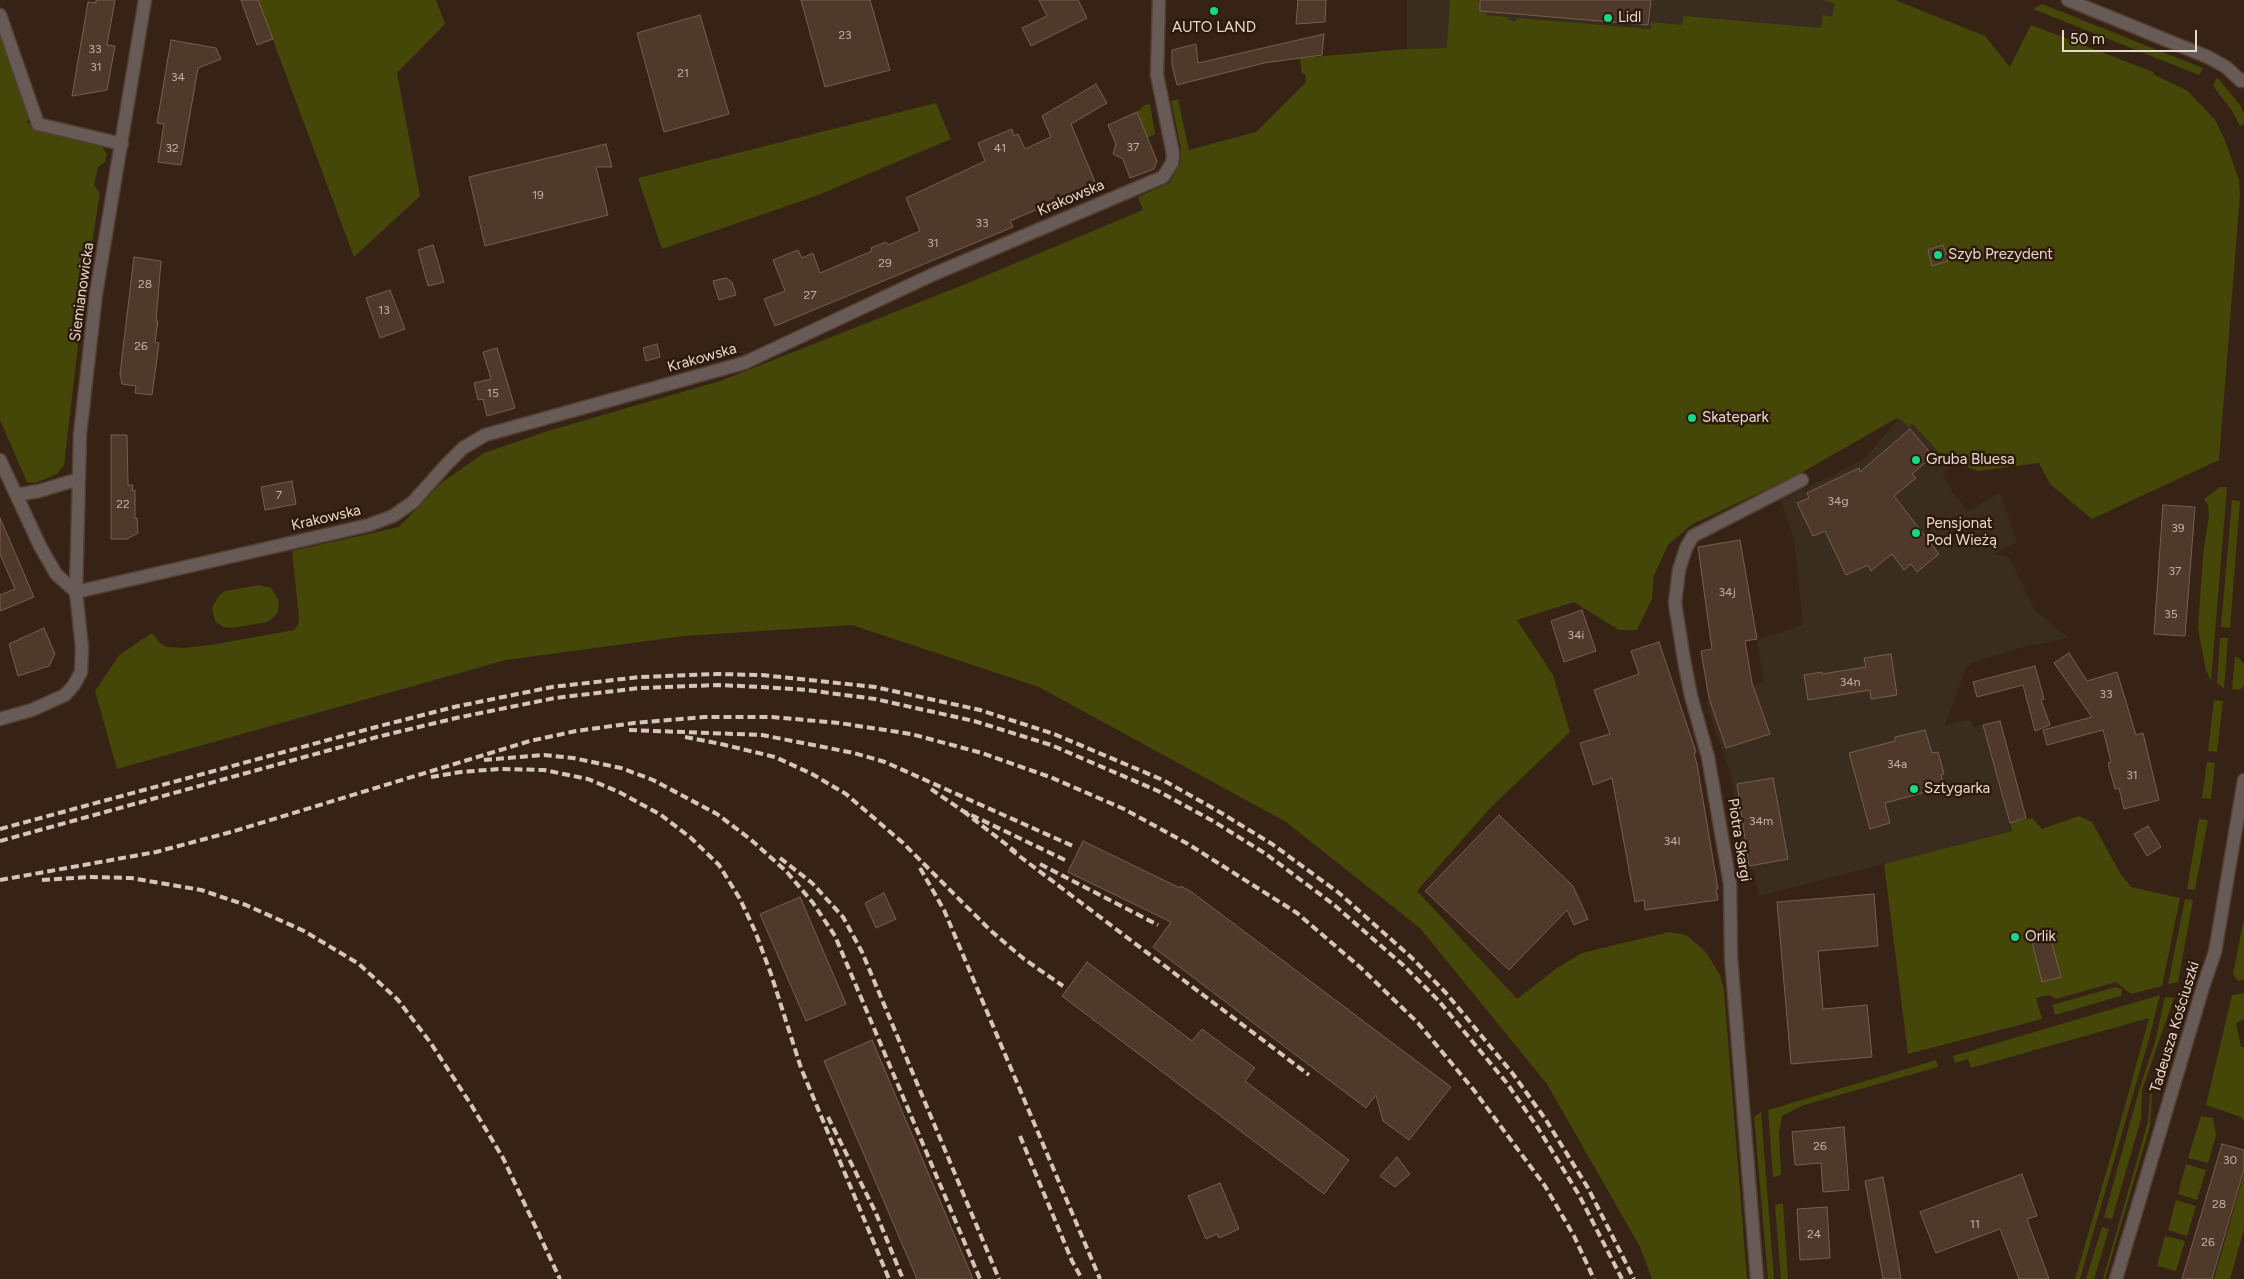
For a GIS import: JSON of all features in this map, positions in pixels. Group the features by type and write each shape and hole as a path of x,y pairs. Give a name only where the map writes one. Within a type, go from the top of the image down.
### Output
{"street":[{"name":"Siemianowicka","path":"0,719 46,704 65,695 74,685 81,672 76,592 80,434 96,294 145,0"},
{"name":"Krakowska","path":"76,592 369,525 393,516 413,502 463,448 485,435 744,363 934,274 1163,177 1170,167 1173,154 1157,75 1159,0"},
{"path":"2068,0 2208,57 2226,67 2243,82"},
{"path":"0,15 38,124 122,144"},
{"path":"0,460 40,546 56,574 76,592"},
{"path":"16,495 39,491 78,479"},
{"name":"Piotra Skargi","path":"1757,1279 1731,957 1730,884 1708,757 1691,696 1684,660 1676,602 1679,570 1686,548 1693,536 1802,480"},
{"name":"Tadeusza Kościuszki","path":"2116,1279 2215,952 2244,780"}],"shaded area":[{"path":"258,0 436,0 445,24 397,73 420,196 354,257"},
{"path":"1407,0 1837,0 1830,29 1503,47 1407,49"},
{"path":"1450,0 1478,0 1478,3 1487,3 1486,15 1508,17 1508,20 1516,21 1517,18 1651,29 1651,22 1682,25 1684,16 1821,28 1823,15 1832,17 1835,4 1822,0 1895,0 1985,36 2010,67 2031,25 2153,72 2153,74 2188,91 2215,120 2224,138 2239,180 2240,194 2219,460 2092,519 2050,484 2039,463 1978,471 1944,458 1912,423 1909,427 1897,418 1799,474 1691,525 1668,545 1654,575 1652,599 1637,630 1619,630 1574,602 1517,620 1553,675 1570,732 1491,807 1417,891 1517,999 1557,968 1582,953 1669,932 1686,935 1706,952 1720,975 1724,990 1747,1279 1652,1279 1640,1247 1547,1084 1420,928 1286,822 1039,687 852,625 684,636 506,660 117,769 95,691 119,655 152,633 166,647 183,648 211,645 294,630 298,625 299,618 292,551 399,527 441,483 484,453 548,431 720,381 968,283 1143,210 1138,197 1169,183 1180,164 1181,149 1171,101 1178,99 1189,150 1256,132 1306,82 1305,74 1302,74 1300,58 1407,49 1447,48"},
{"path":"2042,4 2203,69 2199,75 2033,9"},
{"path":"0,27 31,112 27,123 101,145 107,154 105,162 98,167 94,185 100,193 85,286 64,465 57,474 35,483 27,482 0,420"},
{"path":"2217,77 2240,105 2244,114 2244,124 2240,126 2232,111 2213,86"},
{"path":"936,103 951,139 816,196 662,249 638,178"},
{"path":"1150,104 1155,134 1147,138 1137,112 1145,105"},
{"path":"1897,413 1977,452 1942,473 1951,490 1968,511 2000,493 2017,543 1993,554 2009,557 2034,609 2068,638 2029,645 1972,663 1966,668 1945,725 1971,719 1974,727 1983,725 2011,831 1759,896 1753,869 1745,871 1732,779 1706,702 1764,682 1757,640 1803,625 1794,539 1781,500 1863,460 1898,420"},
{"path":"2220,487 2227,487 2211,681 2206,670 2198,629 2203,555 2209,515 2208,505 2204,499"},
{"path":"2232,500 2240,501 2230,628 2221,627"},
{"path":"259,585 271,588 279,600 278,612 273,618 267,622 232,628 223,627 215,621 212,608 219,595 225,591"},
{"path":"2220,638 2228,638 2224,689 2217,683"},
{"path":"2235,657 2238,657 2244,664 2244,686 2239,690 2232,689"},
{"path":"2214,700 2223,701 2217,752 2208,751"},
{"path":"2207,762 2215,763 2211,799 2202,798"},
{"path":"2079,816 2092,822 2120,873 2131,887 2180,898 2162,986 2131,994 2116,982 2056,999 2049,995 2036,998 2042,1019 1908,1054 1884,864 2012,831 2010,823 2032,818 2042,829"},
{"path":"2199,819 2208,820 2195,890 2187,889"},
{"path":"2185,899 2193,900 2178,982 2168,984"},
{"path":"2244,918 2244,979 2238,981 2233,974"},
{"path":"2116,987 2122,989 2121,996 2055,1015 2052,1005"},
{"path":"2244,993 2244,1019 2236,1023 2241,1047 2244,1047 2244,1120 2241,1117 2206,1105 2232,995"},
{"path":"2160,995 2080,1279 2075,1279 2149,1018 1971,1068 1968,1059 1955,1063 1953,1056"},
{"path":"2165,997 2174,998 2142,1090 2141,1119 2112,1219 2104,1217 2140,1087 2155,1042"},
{"path":"1936,1060 1938,1067 1804,1105 1782,1116 1779,1132 1781,1175 1773,1177 1768,1110"},
{"path":"2150,1093 2152,1094 2150,1126 2105,1279 2103,1279 2148,1122"},
{"path":"1761,1112 1774,1279 1768,1279 1754,1117"},
{"path":"2201,1116 2213,1118 2216,1135 2208,1163 2188,1158"},
{"path":"2186,1164 2206,1170 2197,1200 2178,1194"},
{"path":"2244,1173 2244,1229 2230,1279 2214,1279"},
{"path":"2176,1200 2196,1206 2187,1236 2168,1230"},
{"path":"1783,1203 1788,1279 1781,1279 1775,1205"},
{"path":"2102,1227 2109,1229 2094,1279 2086,1279"},
{"path":"2165,1236 2185,1241 2176,1271 2157,1266"}],"building":[{"path":"96,0 115,0 107,45 115,46 107,90 72,96 88,2 96,3"},
{"path":"241,0 258,0 273,39 257,45"},
{"path":"801,0 870,0 890,70 825,87"},
{"path":"1039,0 1078,0 1087,18 1031,46 1022,28 1047,16"},
{"path":"1298,0 1326,0 1325,22 1296,24"},
{"name":"Lidl","path":"1480,0 1651,0 1648,25 1480,11"},
{"path":"700,15 729,114 664,132 637,33"},
{"path":"1324,34 1322,55 1264,63 1177,85 1172,65 1172,50 1196,44 1198,63"},
{"path":"171,40 216,48 221,59 198,68 181,165 158,162 164,124 157,123"},
{"path":"1096,84 1107,103 1071,124 1096,184 1010,221 1013,227 775,326 764,299 785,291 773,260 798,250 802,258 813,253 820,273 872,251 871,248 886,242 888,245 920,231 906,198 985,161 978,143 1012,129 1014,136 1018,134 1025,149 1051,137 1042,116"},
{"path":"1137,112 1157,161 1154,169 1130,178 1123,159 1113,154 1116,144 1108,125"},
{"path":"606,144 612,167 596,167 608,215 485,246 469,177"},
{"path":"433,245 444,282 428,286 418,250"},
{"name":"Szyb Prezydent","path":"1943,245 1948,261 1932,266 1928,250"},
{"path":"134,257 161,261 155,342 159,343 152,395 135,393 136,386 122,384 120,374"},
{"path":"726,278 732,282 736,295 719,300 713,281"},
{"path":"390,290 405,329 380,338 366,298"},
{"path":"657,344 660,357 646,361 643,348"},
{"path":"497,348 515,408 487,416 483,399 478,400 474,383 491,379 483,352"},
{"path":"1910,429 1933,456 1912,474 1916,478 1894,496 1939,554 1917,572 1911,564 1904,570 1892,554 1871,571 1868,565 1846,575 1825,531 1813,536 1797,503 1809,498 1807,493 1859,468 1860,472"},
{"path":"111,435 127,435 128,485 133,485 132,491 135,490 135,518 137,518 138,533 127,539 111,539"},
{"path":"292,481 296,504 265,510 261,487"},
{"path":"2163,505 2195,507 2185,636 2154,634"},
{"path":"0,518 34,597 0,611 0,595 15,589 0,554"},
{"path":"1740,540 1757,639 1745,641 1752,683 1770,734 1726,748 1709,698 1701,651 1712,649 1698,547"},
{"path":"1582,610 1596,651 1564,662 1551,621"},
{"path":"44,628 55,654 49,666 18,676 9,644"},
{"path":"1659,642 1696,752 1694,753 1718,889 1716,890 1718,900 1645,910 1644,900 1635,902 1612,778 1593,785 1580,743 1610,734 1594,690 1639,674 1631,651"},
{"path":"2069,653 2087,681 2117,672 2136,735 2143,733 2159,800 2124,809 2119,788 2115,789 2108,763 2111,762 2103,730 2047,745 2043,730 2092,717 2054,663"},
{"path":"1891,654 1897,695 1871,699 1870,690 1808,700 1804,675 1866,667 1864,658"},
{"path":"2035,666 2044,699 2041,700 2050,725 2035,731 2023,685 1977,697 1973,682"},
{"path":"2000,721 2026,818 2010,823 1983,725"},
{"path":"1925,730 1932,753 1938,752 1944,774 1941,775 1944,787 1885,803 1890,823 1870,829 1849,753 1895,741 1895,737"},
{"path":"1773,778 1788,859 1749,866 1737,784"},
{"path":"1499,815 1573,886 1588,919 1574,925 1567,910 1509,970 1425,891"},
{"path":"2148,826 2161,847 2147,856 2134,834"},
{"path":"1083,841 1193,893 1451,1087 1409,1140 1383,1121 1376,1095 1366,1108 1153,947 1171,922 1068,872"},
{"path":"884,893 896,919 876,928 865,903"},
{"path":"1874,894 1878,946 1818,951 1823,1009 1867,1005 1872,1057 1791,1064 1777,902"},
{"path":"800,897 846,1004 806,1021 760,914"},
{"path":"2049,933 2061,977 2042,982 2031,938"},
{"path":"1087,962 1192,1041 1202,1029 1255,1068 1245,1081 1349,1160 1324,1194 1062,996"},
{"path":"872,1040 973,1279 917,1279 824,1061"},
{"path":"1844,1127 1849,1190 1823,1192 1821,1163 1795,1165 1792,1132"},
{"path":"2222,1144 2244,1150 2244,1169 2212,1279 2182,1279"},
{"path":"1397,1157 1410,1174 1395,1187 1380,1176"},
{"path":"2022,1174 2037,1216 2027,1219 2049,1279 2019,1279 2000,1229 1936,1253 1920,1212"},
{"path":"1883,1177 1901,1279 1883,1279 1865,1181"},
{"path":"1220,1183 1239,1229 1219,1238 1217,1234 1206,1239 1188,1196"},
{"path":"1827,1207 1830,1258 1800,1260 1797,1209"}],"railway":[{"path":"0,829 376,727 454,707 552,687 640,677 717,674 762,675 875,687 980,710 1054,734 1163,780 1272,844 1339,893 1412,958 1446,993 1513,1074 1546,1120 1588,1188 1634,1279"},
{"path":"0,841 377,737 456,718 555,698 640,688 718,685 762,687 807,690 875,699 974,721 1051,745 1158,791 1213,821 1266,854 1333,904 1403,965 1438,1000 1506,1082 1538,1128 1579,1195 1622,1279"},
{"path":"0,880 156,852 231,832 530,741 576,731 634,723 704,717 772,717 839,723 911,734 982,753 1050,777 1124,809 1188,844 1297,913 1361,968 1418,1023 1473,1089 1545,1186 1574,1236 1594,1279"},
{"path":"629,730 762,735 854,753 885,762 1075,847"},
{"path":"685,737 775,757 812,774 846,794 903,843 990,930 1024,959 1063,986"},
{"path":"484,760 544,755 573,758 621,768 653,780 717,814 750,839 786,871 813,903 835,936 980,1279"},
{"path":"431,777 499,769 544,770 588,779 619,792 661,815 691,838 719,865 740,899 755,931 801,1068 889,1279"},
{"path":"931,789 963,811 1067,861"},
{"path":"963,811 1016,852"},
{"path":"1010,849 1309,1075"},
{"path":"780,858 812,883 843,917 862,952 999,1279"},
{"path":"1040,864 1158,925"},
{"path":"920,868 944,910 1100,1279"},
{"path":"42,880 88,877 131,878 201,890 246,905 304,931 359,964 398,1000 430,1042 470,1103 503,1158 560,1279"},
{"path":"828,1117 875,1211 903,1279"},
{"path":"1020,1136 1072,1261 1082,1279"}],"place":[{"name":"AUTO LAND","path":"1214,11"},
{"name":"Lidl","path":"1608,18"},
{"name":"Szyb Prezydent","path":"1938,255"},
{"name":"Skatepark","path":"1692,418"},
{"name":"Gruba Bluesa","path":"1916,460"},
{"name":"Pensjonat Pod Wieżą","path":"1916,533"},
{"name":"Sztygarka","path":"1914,789"},
{"name":"Orlik","path":"2015,937"}]}
